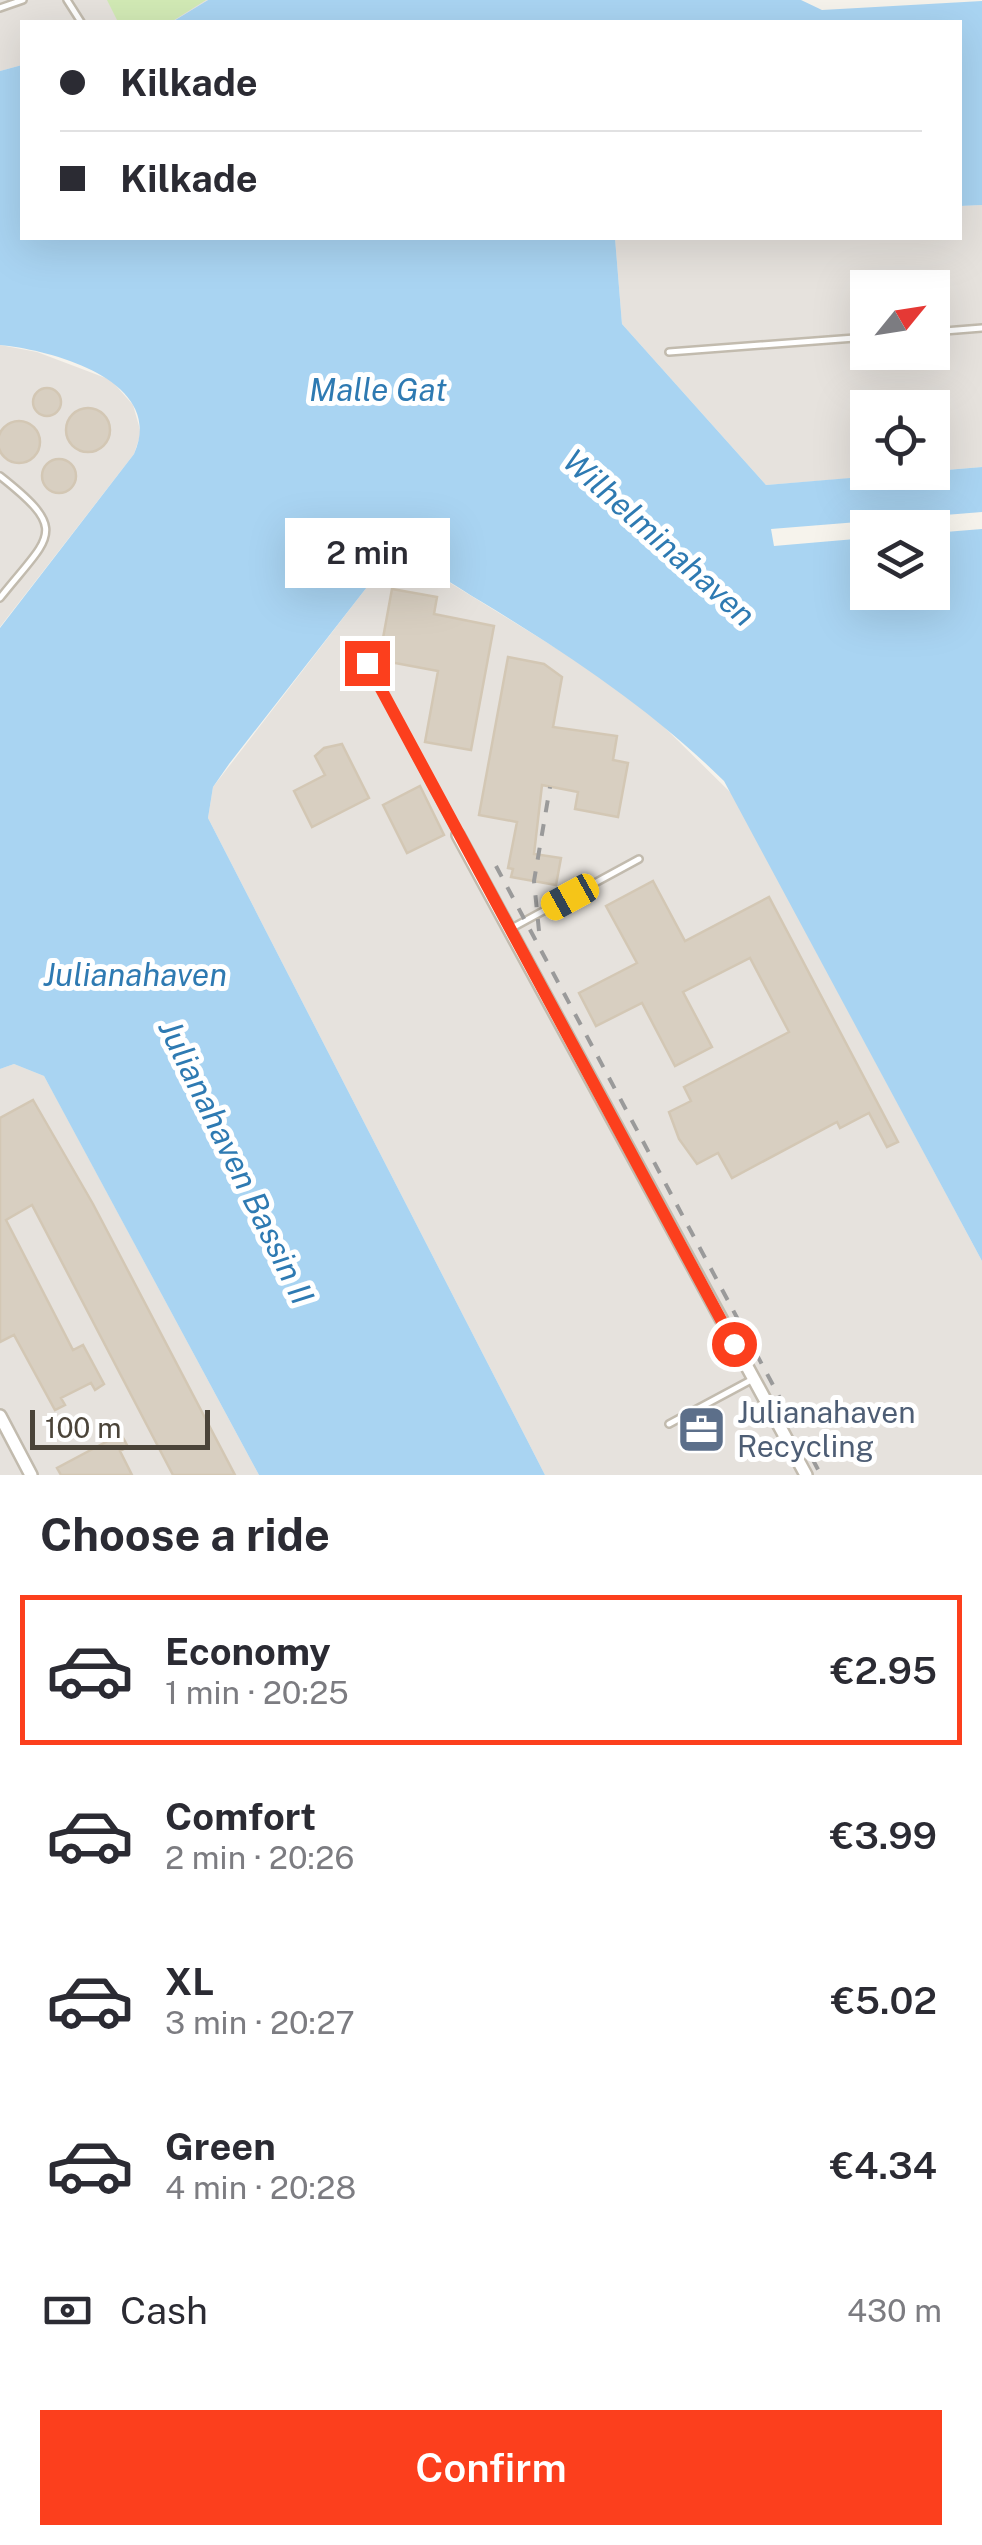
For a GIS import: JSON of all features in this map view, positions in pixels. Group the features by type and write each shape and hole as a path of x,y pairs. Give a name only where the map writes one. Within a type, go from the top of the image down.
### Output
{"street":[{"path":"458,835 806,1475"},
{"path":"0,1416 31,1475"}],"lane":[{"path":"0,8 23,0"},
{"path":"950,331 982,328"},
{"path":"669,352 850,338"},
{"path":"0,476 42,510 47,532 0,598"},
{"path":"367,663 458,835"},
{"path":"510,929 638,859"},
{"path":"669,1424 753,1379"}],"shaded area":[{"path":"0,0 208,0 175,20 20,20 20,66 0,71"},
{"path":"982,205 982,467 950,470 950,390 850,390 850,478 766,485 622,324 615,240 962,240 962,206"},
{"path":"0,345 37,352 111,380 133,405 141,433 134,454 0,627"},
{"path":"412,565 447,581 593,671 658,721 732,794 982,1261 982,1475 545,1475 208,818 213,787 367,587 394,566"},
{"path":"14,1064 44,1076 259,1475 0,1475 0,1069"}],"green space":[{"path":"107,0 206,0 174,20 117,20"}],"water":[{"path":"208,0 801,0 822,10 982,1 982,205 962,206 962,20 175,20"},
{"path":"20,66 20,240 615,240 622,324 766,485 850,478 850,490 950,490 950,470 982,467 982,1261 724,781 638,707 546,642 435,574 415,566 395,567 367,587 229,764 213,787 208,818 545,1475 259,1475 44,1076 14,1064 0,1069 0,628 134,454 140,429 134,407 120,389 99,374 74,362 0,345 0,71"}],"pier":[{"path":"982,512 982,529 950,532 950,515"},
{"path":"850,523 850,539 774,546 771,529"}],"building":[{"path":"47,388 57,392 61,402 57,412 47,416 37,412 33,402 37,392"},
{"path":"88,408 103,415 110,430 103,445 88,452 73,445 66,430 73,415"},
{"path":"11,422 27,422 39,434 39,450 27,462 11,462 -1,450 -1,434"},
{"path":"59,459 71,464 76,476 71,488 59,493 47,488 42,476 47,464"},
{"path":"392,589 437,597 434,614 494,626 471,750 425,742 438,671 379,660"},
{"path":"508,657 544,664 562,677 553,727 617,736 613,760 628,763 618,817 575,809 578,792 542,785 534,854 561,858 556,885 511,877 513,869 508,868 517,822 479,815"},
{"path":"342,744 369,798 312,827 294,791 325,775 315,756 324,748"},
{"path":"420,786 444,835 407,853 383,805"},
{"path":"653,881 685,941 769,897 898,1142 887,1147 869,1113 840,1128 837,1122 732,1178 718,1153 697,1164 679,1139 669,1112 691,1101 684,1087 789,1032 750,958 683,992 712,1047 675,1066 642,1003 596,1026 579,993 637,963 606,906"},
{"path":"33,1100 93,1204 235,1475 173,1475 32,1205 6,1220 73,1350 83,1345 104,1384 95,1390 91,1383 61,1398 65,1405 55,1410 14,1335 0,1342 0,1118"},
{"path":"121,1434 128,1447 120,1451 132,1475 61,1475 57,1468"}],"railway":[{"path":"539,931 534,881 550,787"},
{"path":"496,866 821,1475"}],"place":[{"name":"Julianahaven Recycling","path":"702,1430"}],"route":[{"path":"367,663 734,1344"}],"water label":[{"name":"Malle Gat","path":"378,390"},
{"name":"Wilhelminahaven","path":"659,538"},
{"name":"Julianahaven","path":"135,975"},
{"name":"Julianahaven Bassin II","path":"236,1162"}]}
